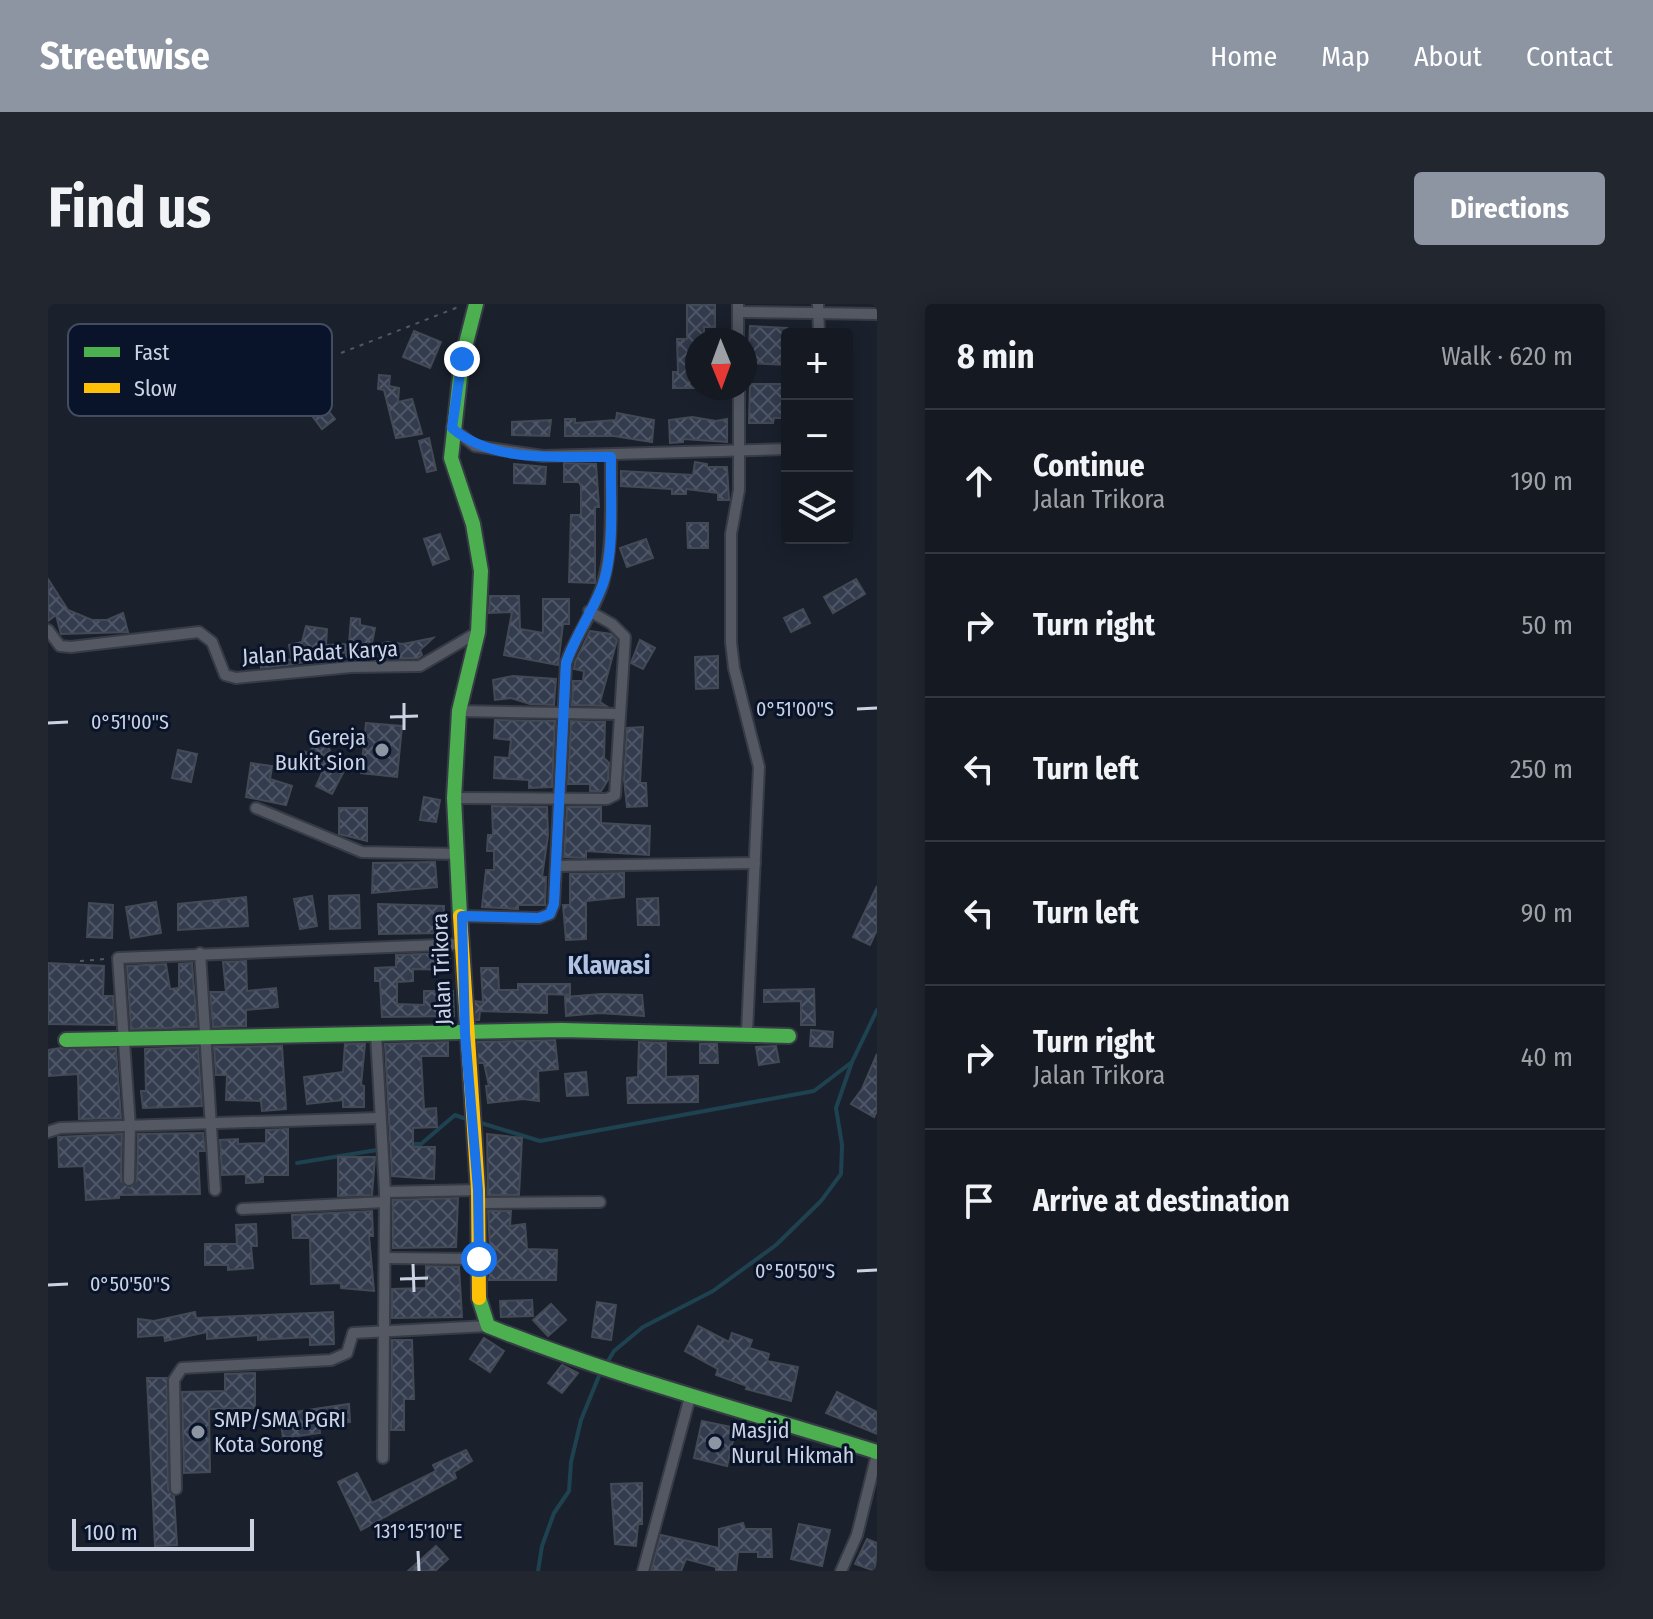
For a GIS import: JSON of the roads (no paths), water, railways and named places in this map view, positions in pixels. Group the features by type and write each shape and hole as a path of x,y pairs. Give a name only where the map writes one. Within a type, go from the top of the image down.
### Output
{"street":[{"name":"Jalan Trikora","path":"476,304 462,359 452,428 453,469 473,524 481,571 478,632 459,711 454,798 462,916 465,1033 478,1196 479,1307 488,1326"},
{"path":"738,308 818,309 877,314"},
{"path":"739,400 739,490 731,534 731,642 734,668 759,767 747,1031"},
{"path":"452,428 475,446 543,456 611,457 781,449"},
{"path":"462,916 539,918 550,914 556,895 561,713 566,663 602,588 607,568 611,457"},
{"path":"454,798 607,799 615,795 625,637 612,624 589,611"},
{"name":"Jalan Padat Karya","path":"48,630 60,646 71,647 199,632 212,642 225,675 236,678 351,667 420,666 478,632"},
{"path":"459,711 619,714"},
{"path":"256,808 362,852 458,854"},
{"path":"557,866 755,863"},
{"path":"129,1180 130,1126 118,958 463,944"},
{"path":"200,953 214,1124 215,1190"},
{"path":"66,1040 207,1035 658,1030 747,1031 789,1036"},
{"path":"376,1034 385,1197 383,1458"},
{"path":"48,1132 60,1128 379,1118"},
{"path":"242,1209 385,1197 478,1196 600,1202"},
{"path":"385,1258 479,1259"},
{"path":"176,1489 174,1380 177,1372 190,1366 342,1358 353,1333 488,1326 647,1383 877,1453 857,1535 841,1571"},
{"path":"643,1571 690,1397"}],"waterway":[{"path":"538,1571 542,1546 554,1513 569,1491 571,1462 581,1420 599,1376 614,1351 643,1327 713,1291 776,1245 821,1201 841,1174 842,1145 836,1108 852,1062 877,1010"},
{"path":"478,1122 540,1141 814,1091 852,1062"},
{"path":"409,1144 421,1144 455,1115 469,1120"},
{"path":"297,1163 377,1150"}],"place":[{"name":"Gereja Bukit Sion","path":"382,750"},
{"name":"SMP/SMA PGRI Kota Sorong","path":"198,1432"},
{"name":"Masjid Nurul Hikmah","path":"715,1443"}],"district":[{"name":"Klawasi","path":"609,965"}]}
